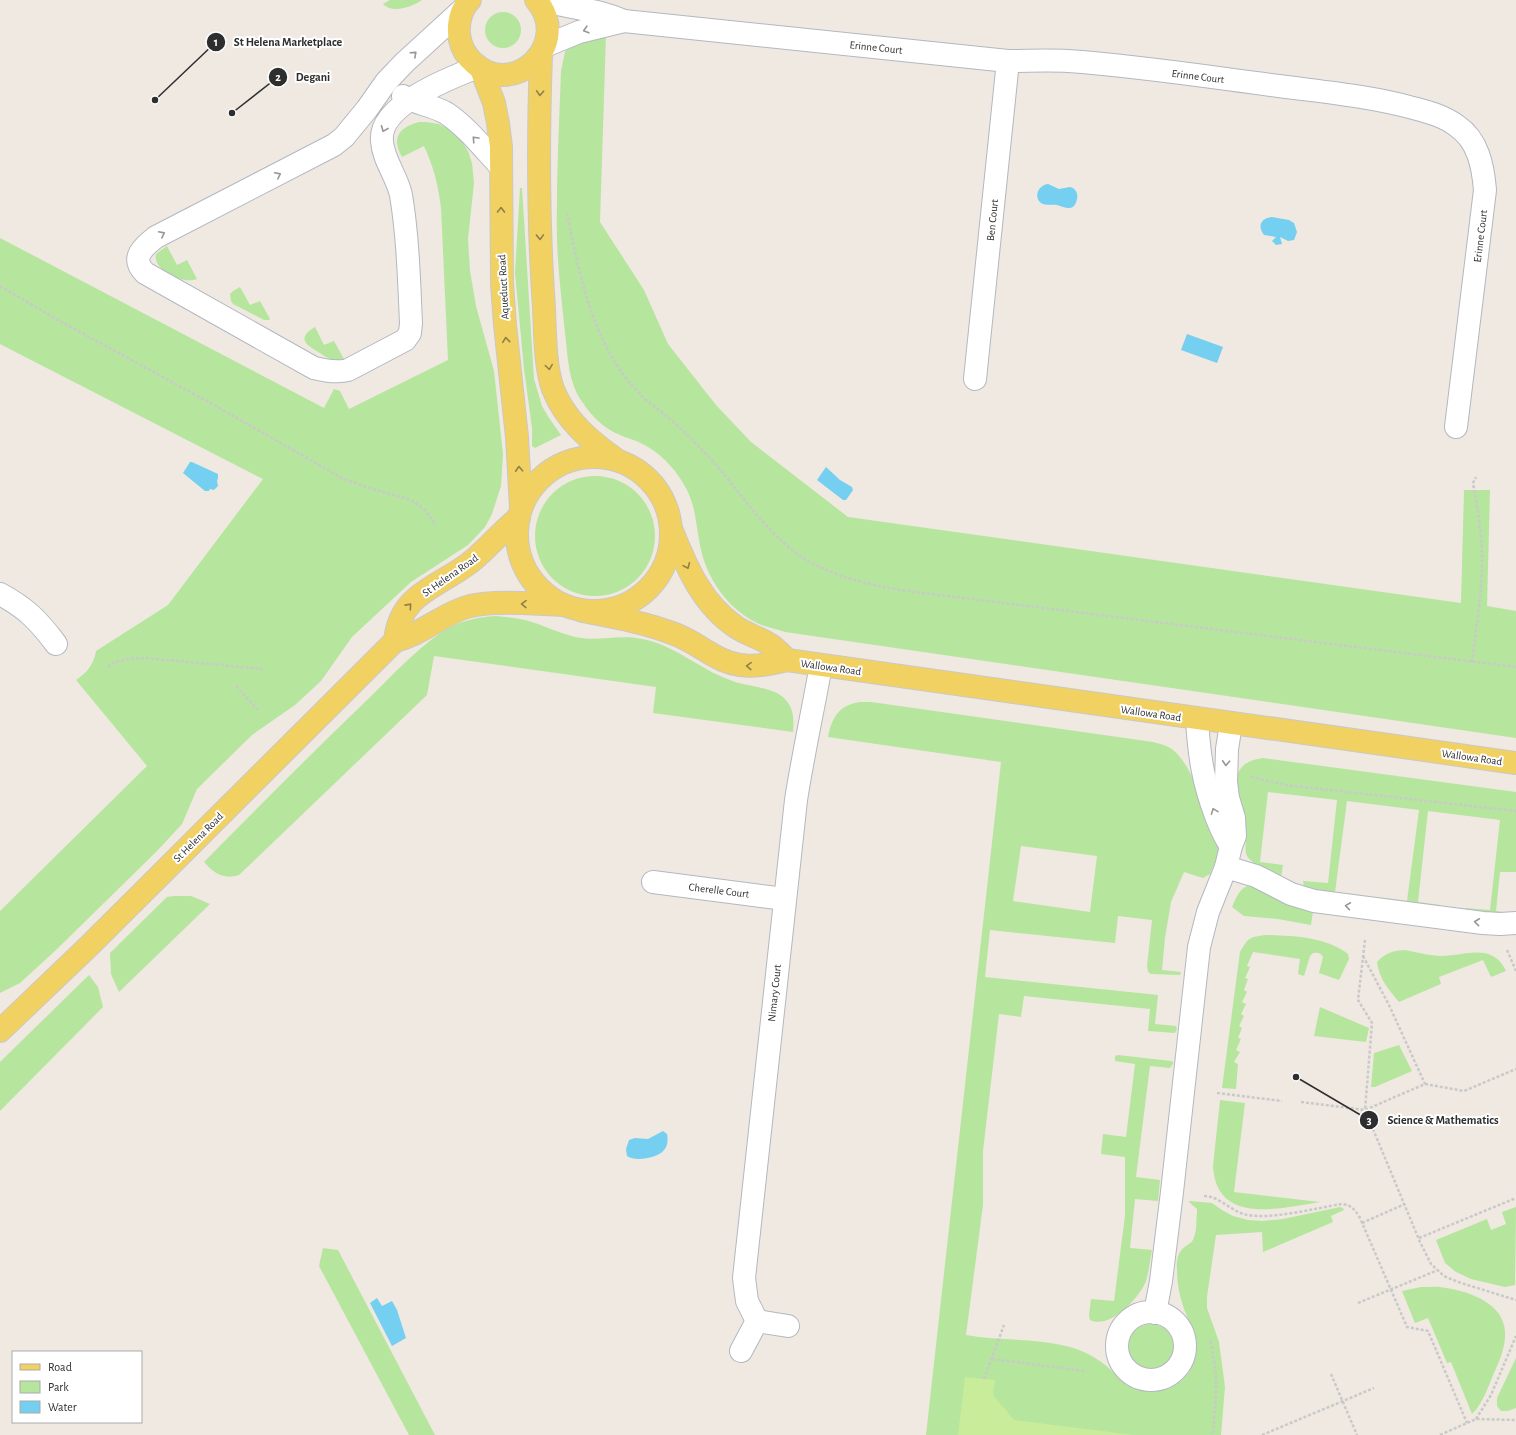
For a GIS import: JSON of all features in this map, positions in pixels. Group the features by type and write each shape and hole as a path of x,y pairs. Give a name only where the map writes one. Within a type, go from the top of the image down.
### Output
{"main road":[{"path":"536,0 542,7 547,19 548,33 543,50 539,110 540,216 543,293 549,370 553,388 568,417 585,435 618,461"},
{"path":"466,4 460,19 458,33 461,46 468,58 480,68 494,74 508,75 521,71 532,64 543,50"},
{"name":"Aqueduct Road","path":"480,68 494,102 498,123 501,167 502,284 517,437 520,513 517,528 517,544 521,559 528,574 537,586 549,597 573,608"},
{"path":"520,513 527,497 537,482 550,471 566,463 583,458 601,458 618,461 630,466 642,474 659,493 666,505 670,517 671,545 661,574 651,586 628,604 613,609 598,611 573,608"},
{"name":"St Helena Road","path":"395,641 396,628 400,619 407,608 418,596 471,562 520,513"},
{"name":"Wallowa Road","path":"671,530 688,569 702,593 716,610 736,627 768,643 787,660"},
{"name":"St Helena Road","path":"0,1031 94,941 395,641 408,638 438,620 470,606 503,604 573,608"},
{"name":"Wallowa Road","path":"573,608 637,621 657,627 681,636 722,660 747,667 760,666 787,660 1231,724 1516,763"}],"street":[{"name":"Erinne Court","path":"544,0 570,7 600,12 624,21 1008,61 1067,61 1111,65 1394,102 1433,113 1457,126 1470,138 1477,151 1483,169 1485,190 1456,427"},
{"path":"466,4 386,82 367,110 344,138 334,145 156,237 141,251 138,262 140,268 144,273 314,368 340,372 348,370 404,340 410,333 411,323 405,219 400,192 382,146 382,131 393,114 409,100 446,80 480,68"},
{"name":"Erinne Court","path":"543,50 579,32 624,21"},
{"name":"Ben Court","path":"975,379 1008,61"},
{"path":"386,82 398,93 409,100 433,107 446,113 469,133 501,167"},
{"path":"0,594 28,611 42,625 56,644"},
{"name":"Nimary Court","path":"757,1321 747,1301 744,1278 801,764 821,666"},
{"path":"1197,719 1200,758 1205,786 1218,821 1226,839 1231,846"},
{"path":"1155,1313 1161,1281 1172,1192 1199,947 1208,912 1226,867 1231,846 1235,840 1236,832 1228,798 1226,772 1231,724"},
{"path":"1226,867 1256,876 1291,894 1314,901 1482,923 1516,923"},
{"name":"Cherelle Court","path":"653,882 785,899"},
{"path":"742,1351 757,1321 788,1326"}],"path":[{"path":"566,207 578,265 599,332 620,370 640,394 691,438 766,527 785,545 813,563 848,578 887,587 1516,667"},
{"path":"0,286 58,320 214,405 342,478 366,487 411,500 424,509 436,525"},
{"path":"1472,662 1481,582 1482,554 1481,530 1473,483 1476,477"},
{"path":"108,667 115,662 127,658 146,658 263,669"},
{"path":"236,686 258,710"},
{"path":"1226,772 1292,786 1516,811"},
{"path":"1365,940 1358,1000 1372,1023 1364,1110 1431,1264 1444,1276 1458,1282 1516,1300"},
{"path":"1363,956 1389,1005 1424,1084"},
{"path":"1300,1102 1364,1110 1424,1084 1464,1091 1516,1069"},
{"path":"1217,1093 1282,1100"},
{"path":"1204,1196 1212,1196 1231,1209 1244,1214 1258,1216 1278,1215 1342,1204 1354,1208 1362,1223 1407,1327 1428,1331 1467,1422"},
{"path":"1419,1238 1516,1198"},
{"path":"1362,1223 1405,1204"},
{"path":"1358,1303 1438,1270"},
{"path":"984,1379 1004,1325"},
{"path":"1476,1419 1491,1395 1516,1336"},
{"path":"1211,1341 1216,1375 1213,1435"},
{"path":"992,1359 1084,1371"},
{"path":"1331,1374 1357,1435"},
{"path":"1262,1435 1374,1388"},
{"path":"1440,1435 1476,1419 1516,1420"}],"green space":[{"path":"390,0 422,0 408,7 391,9 383,4"},
{"path":"503,12 513,15 518,20 521,30 518,40 513,45 503,48 493,45 488,40 485,30 488,20 493,15"},
{"path":"606,34 600,222 644,290 668,344 716,405 751,442 848,517 1461,603 1464,490 1490,490 1487,606 1516,611 1516,738 785,632 767,627 746,617 727,600 707,569 700,545 690,497 680,478 654,451 641,443 614,432 599,422 587,408 574,387 568,360 559,275 557,240 557,177 561,71 565,52 570,46"},
{"path":"419,122 439,124 450,130 461,140 468,151 472,163 474,183 468,239 470,271 476,306 494,371 503,454 501,486 492,514 485,527 468,545 411,582 352,637 321,681 295,705 252,735 197,789 182,824 157,851 56,950 20,983 0,993 0,911 147,766 76,680 89,668 94,660 96,651 168,605 263,479 0,344 0,238 324,408 334,389 340,391 349,409 448,360 441,208 437,184 424,146 402,157 397,144 397,139 402,130"},
{"path":"520,188 522,188 534,379 542,406 561,435 535,448 532,446 532,428 524,369 515,273"},
{"path":"167,246 177,265 187,260 197,279 185,280 177,278 164,271 159,266 156,260 156,254"},
{"path":"240,287 250,305 260,301 270,319 269,320 264,320 233,304 230,294"},
{"path":"315,327 324,345 334,341 344,359 330,359 307,344 305,341 306,335"},
{"path":"595,476 618,481 637,494 650,513 655,536 650,559 637,578 618,591 595,596 572,591 553,578 540,559 535,536 540,513 553,494 572,481"},
{"path":"496,616 529,621 575,637 592,639 625,637 642,639 665,646 719,675 736,682 779,694 784,698 792,710 793,732 653,713 656,687 434,656 427,695 239,875 228,877 224,876 215,872 204,862 304,761 401,666 429,641 445,630 459,623 473,619"},
{"path":"860,702 871,702 1153,742 1173,750 1188,768 1206,808 1219,844 1218,855 1210,874 1203,878 1184,872 1171,902 1165,938 1162,970 1181,972 1180,975 1151,974 1148,972 1147,966 1152,920 1118,916 1115,943 990,930 985,977 1158,995 1155,1024 1176,1026 1177,1029 1175,1033 1148,1031 1150,1009 1024,996 1021,1017 999,1014 983,1151 983,1205 966,1335 1054,1343 1066,1346 1096,1358 1129,1386 1148,1391 1168,1388 1177,1384 1184,1378 1190,1370 1195,1354 1193,1333 1183,1306 1177,1279 1177,1260 1179,1253 1194,1239 1196,1231 1197,1209 1189,1201 1212,1203 1233,1216 1248,1220 1263,1221 1283,1219 1340,1207 1343,1208 1344,1210 1331,1216 1333,1222 1263,1252 1262,1232 1216,1235 1207,1297 1207,1308 1219,1342 1225,1387 1221,1435 926,1435 1001,762 828,737 834,718 842,709","holes":["1021,846 1097,856 1090,912 1013,901"]},
{"path":"1263,758 1516,792 1516,872 1500,872 1496,911 1510,913 1511,915 1465,911 1465,908 1490,910 1500,820 1428,811 1418,902 1440,905 1439,909 1385,902 1385,898 1407,901 1419,810 1347,801 1335,892 1360,895 1360,899 1309,892 1304,887 1303,881 1328,883 1337,800 1268,792 1260,862 1283,865 1281,878 1277,879 1247,856 1246,837 1237,799 1237,777 1241,768 1249,762"},
{"path":"1252,884 1277,894 1291,906 1313,911 1311,925 1278,919 1244,916 1232,907 1241,890"},
{"path":"191,896 210,904 119,992 111,974 110,953 167,897"},
{"path":"1267,935 1309,938 1320,941 1339,948 1348,954 1349,959 1339,980 1319,973 1323,957 1319,953 1313,953 1310,956 1304,976 1298,974 1300,959 1253,952 1247,966 1250,967 1245,978 1248,979 1244,990 1247,992 1242,1002 1246,1004 1241,1014 1244,1016 1239,1026 1242,1028 1238,1038 1241,1039 1236,1050 1240,1052 1234,1062 1238,1064 1236,1089 1222,1088 1240,952 1245,943 1253,937"},
{"path":"1404,950 1437,956 1469,953 1486,954 1493,956 1500,962 1506,971 1491,977 1483,960 1439,977 1441,984 1399,1002 1382,979 1377,962 1389,953"},
{"path":"89,975 98,987 103,1007 0,1111 0,1062"},
{"path":"1320,1007 1369,1028 1366,1042 1314,1036"},
{"path":"1399,1045 1412,1071 1375,1087 1371,1087 1374,1053"},
{"path":"1118,1055 1171,1061 1173,1064 1170,1068 1150,1066 1136,1177 1160,1180 1158,1201 1135,1199 1130,1248 1152,1250 1146,1281 1138,1295 1123,1310 1115,1316 1098,1322 1090,1320 1089,1315 1091,1299 1114,1301 1125,1216 1125,1157 1101,1154 1103,1134 1126,1137 1135,1064 1115,1061 1115,1056"},
{"path":"1220,1100 1245,1103 1234,1192 1320,1202 1270,1209 1253,1209 1238,1205 1226,1198 1217,1185 1213,1166"},
{"path":"1516,1207 1515,1285 1505,1287 1471,1279 1456,1272 1445,1263 1436,1240 1487,1219 1491,1230 1506,1224 1502,1212"},
{"path":"323,1248 338,1250 435,1435 409,1435 319,1266"},
{"path":"1421,1287 1443,1287 1467,1293 1486,1302 1495,1309 1501,1317 1505,1338 1498,1365 1485,1395 1472,1414 1451,1362 1447,1363 1428,1318 1415,1323 1402,1291"},
{"path":"1151,1324 1164,1328 1170,1334 1174,1347 1170,1360 1164,1366 1151,1370 1138,1366 1132,1360 1128,1347 1132,1334 1138,1328"},
{"path":"1516,1358 1516,1408 1508,1411 1501,1411 1497,1406 1497,1398"},
{"path":"965,1377 995,1380 993,1395 1014,1420 1134,1435 958,1435"}],"water":[{"path":"1048,184 1059,189 1070,187 1073,188 1077,196 1074,206 1071,208 1066,208 1041,203 1037,197 1038,191 1042,186"},
{"path":"1272,217 1289,220 1294,223 1297,232 1294,240 1288,241 1280,237 1282,244 1276,245 1272,241 1276,237 1264,235 1261,229 1261,223 1265,219"},
{"path":"1187,334 1223,347 1217,363 1181,350"},
{"path":"190,462 218,474 218,486 214,490 210,489 209,491 205,491 183,473"},
{"path":"826,467 840,480 852,487 853,490 846,500 843,500 817,480"},
{"path":"663,1131 667,1134 668,1138 666,1147 661,1153 652,1157 641,1159 635,1159 627,1156 626,1149 629,1140 635,1138 648,1139"},
{"path":"377,1298 382,1306 392,1301 397,1310 406,1338 392,1346 370,1303"}],"place":[{"name":"St Helena Marketplace","path":"155,100"},
{"name":"Degani","path":"232,113"},
{"name":"Science & Mathematics","path":"1296,1077"}]}
